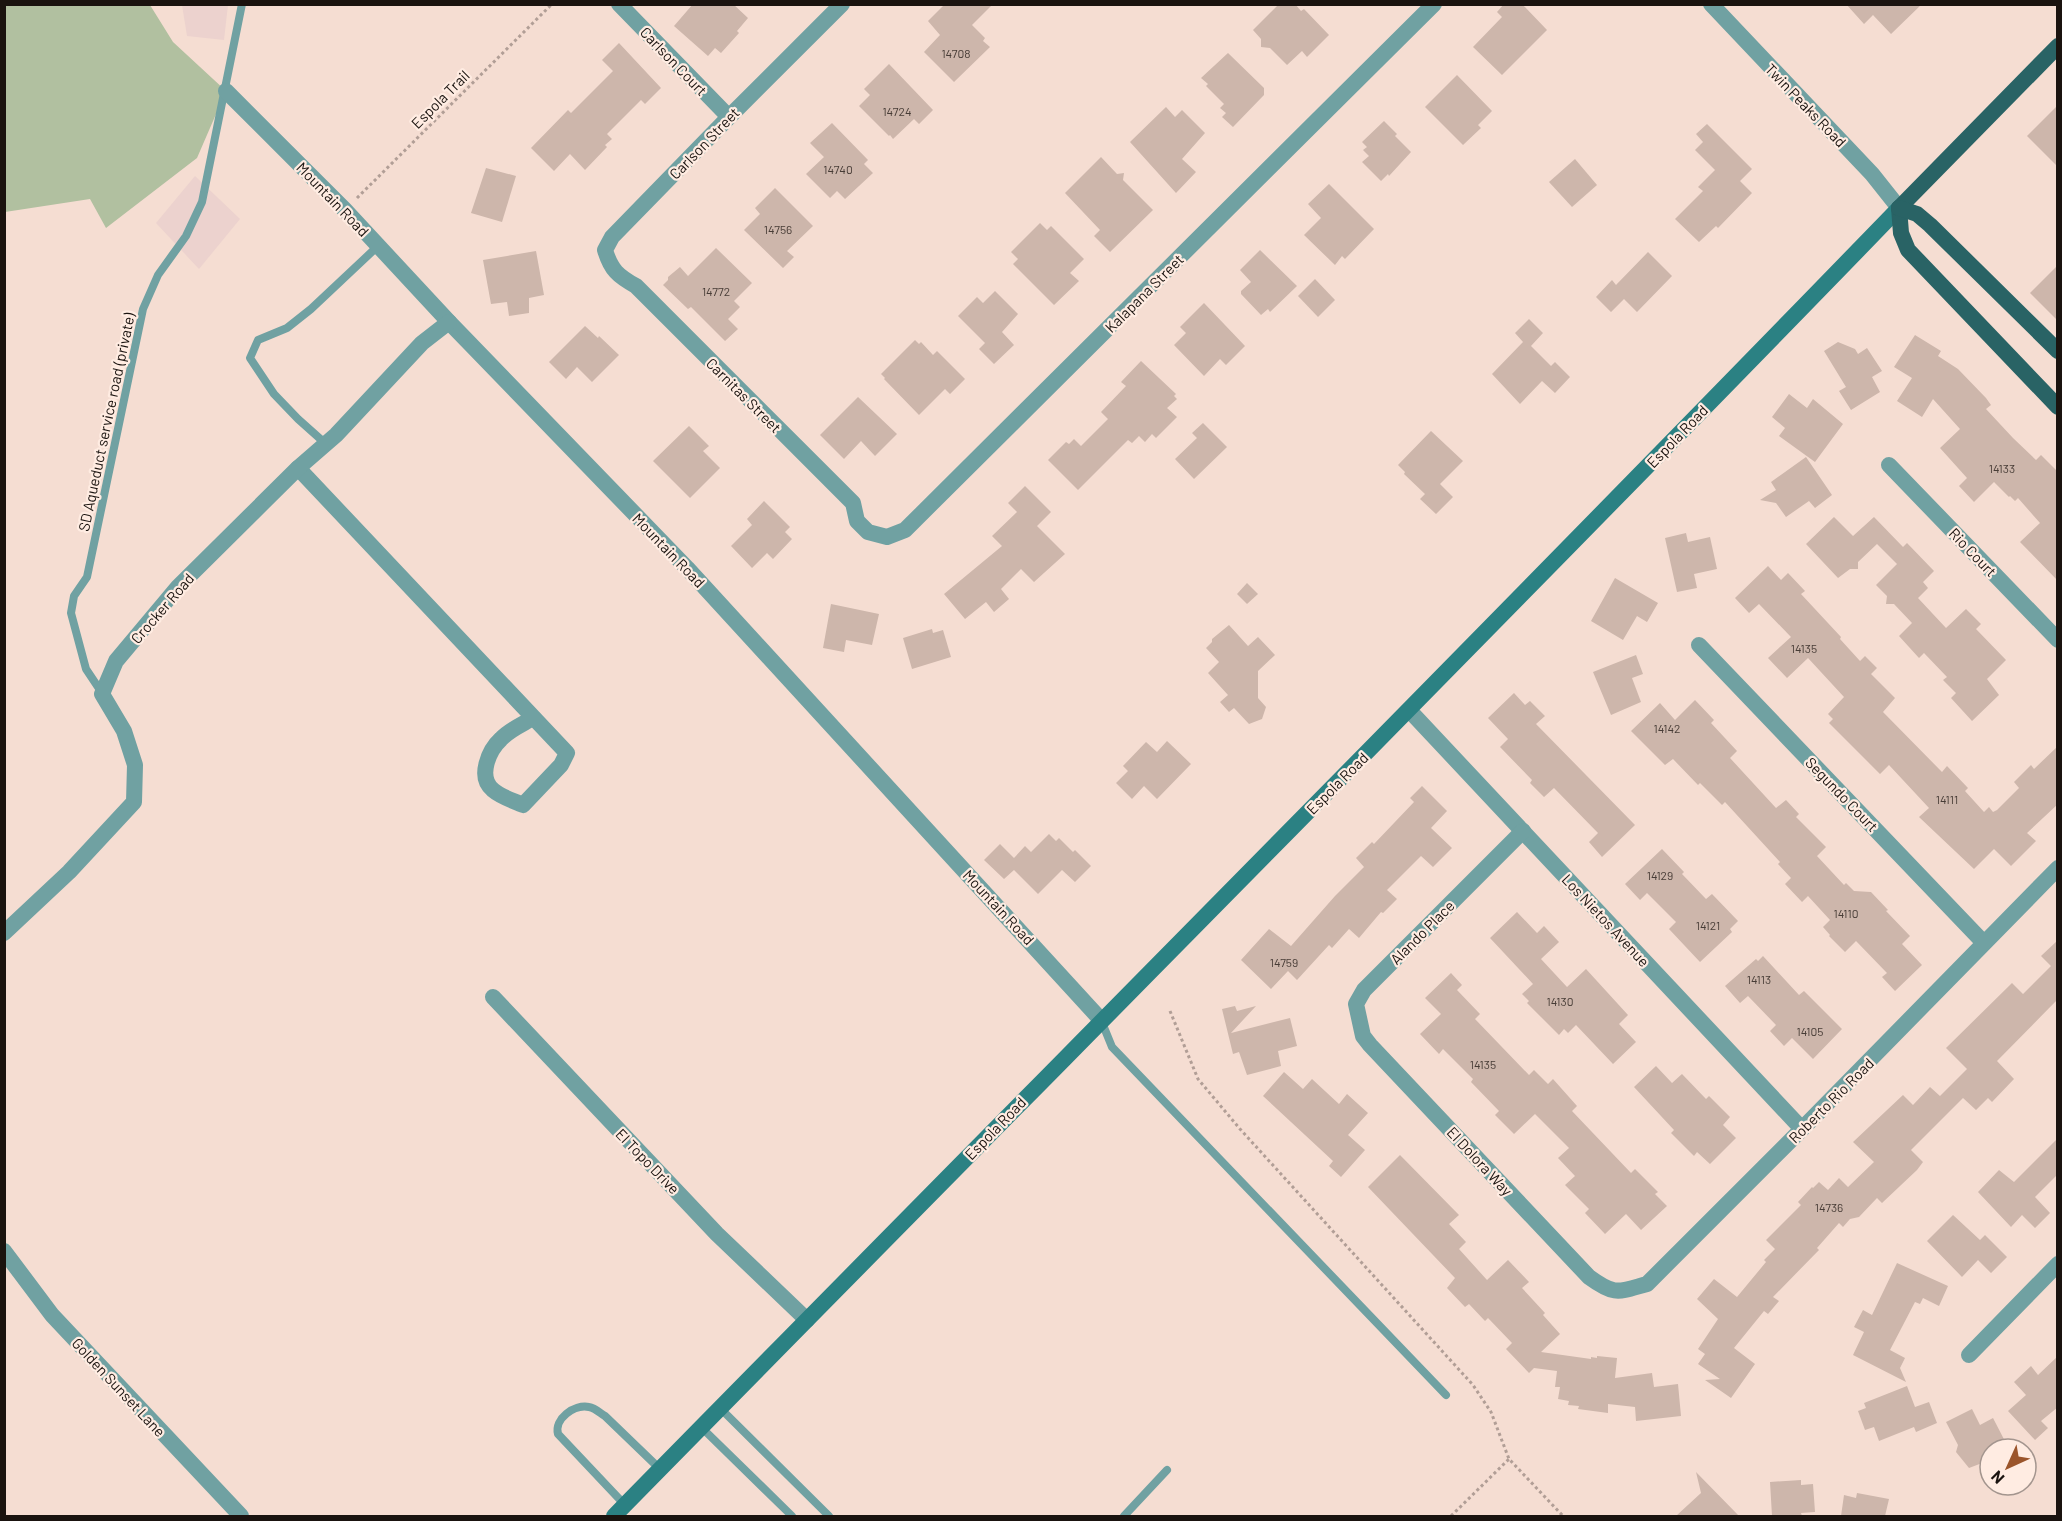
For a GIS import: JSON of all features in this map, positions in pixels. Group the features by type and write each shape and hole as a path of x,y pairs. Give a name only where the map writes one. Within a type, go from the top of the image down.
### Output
{"main road":[{"name":"Espola Road","path":"620,1510 1409,710 2058,46"},
{"name":"Twin Peaks Road","path":"1899,208 1917,214 1930,225 2058,351"},
{"path":"1899,208 1901,233 1908,250 2058,407"}],"street":[{"name":"Carlson Court","path":"619,4 729,117"},
{"name":"Carlson Street","path":"636,286 622,278 610,266 605,250 612,237 842,4"},
{"name":"Kalapana Street","path":"853,503 857,521 868,532 886,537 905,530 1434,4"},
{"name":"Twin Peaks Road","path":"1711,4 1872,174 1899,208"},
{"name":"Mountain Road","path":"226,91 345,210 449,322 687,568 1101,1020"},
{"name":"Carnitas Street","path":"636,286 853,503"},
{"name":"Crocker Road","path":"102,694 116,661 178,587 298,468 326,444 422,343 449,322"},
{"name":"Rio Court","path":"1889,465 2058,640"},
{"path":"298,468 567,753 555,772 524,805 492,790 487,782 486,766 489,755 501,738 533,718"},
{"name":"Segundo Court","path":"1699,645 1984,943"},
{"path":"4,933 69,873 134,802 135,765 124,731 102,694"},
{"name":"Los Nietos Avenue","path":"1409,710 1802,1129"},
{"name":"Alando Place","path":"1370,1046 1363,1036 1356,1004 1364,990 1523,831"},
{"name":"Roberto Rio Road","path":"1589,1277 1602,1287 1619,1292 1647,1284 2058,868"},
{"name":"El Topo Drive","path":"493,997 717,1234 807,1320"},
{"name":"El Dolora Way","path":"1370,1046 1589,1277"},
{"name":"Golden Sunset Lane","path":"4,1251 52,1315 241,1516"},
{"path":"1969,1355 2058,1264"}],"lane":[{"name":"SD Aqueduct service road (private)","path":"102,694 86,669 71,613 74,596 87,577 143,309 158,274 186,236 202,202 242,4"},
{"path":"326,444 274,394 250,358 258,340 286,328 311,309 378,246"},
{"path":"1101,1020 1112,1047 1446,1395"},
{"path":"620,1510 558,1434 558,1422 570,1411 579,1407 596,1410 660,1469"},
{"path":"720,1407 829,1516"},
{"path":"701,1427 792,1516"},
{"path":"1124,1516 1167,1470"}],"path":[{"name":"Espola Trail","path":"345,210 552,4"},
{"path":"1170,1011 1198,1079 1280,1174 1473,1385 1491,1412 1509,1459 1563,1516"},
{"path":"1451,1516 1509,1459"}],"shaded area":[{"path":"182,5 228,5 224,40 187,36"},
{"path":"195,176 240,219 199,269 156,223"}],"green space":[{"path":"4,5 150,5 173,42 226,91 197,158 106,228 90,199 5,212"}],"building":[{"path":"693,4 733,4 748,18 737,31 739,33 721,53 715,48 708,56 674,26"},
{"path":"945,4 993,4 972,25 985,38 983,41 990,47 954,82 924,52 940,35 928,21"},
{"path":"1279,4 1295,4 1301,11 1304,9 1329,35 1307,57 1302,51 1287,65 1270,48 1261,47 1261,39 1253,30"},
{"path":"1504,4 1522,4 1547,30 1502,75 1473,47 1502,17 1497,12"},
{"path":"1846,4 1922,4 1891,34 1873,15 1864,24"},
{"path":"619,43 661,88 645,104 641,100 607,134 612,139 585,170 570,154 554,171 531,148 568,110 571,113 613,71 602,60"},
{"path":"1228,53 1264,88 1264,95 1233,127 1222,117 1226,113 1220,108 1224,104 1201,78"},
{"path":"889,64 933,110 919,124 914,119 893,139 859,106 870,95 864,89"},
{"path":"1457,75 1492,111 1478,125 1481,128 1463,145 1425,107"},
{"path":"2058,105 2058,167 2027,136"},
{"path":"1166,107 1175,117 1182,110 1205,133 1182,159 1196,172 1176,193 1130,142"},
{"path":"1384,121 1411,152 1389,176 1388,174 1381,181 1362,162 1369,156 1363,150 1367,147 1362,142"},
{"path":"832,123 868,160 864,164 873,173 845,199 837,191 830,198 806,174 824,157 810,143"},
{"path":"1707,124 1752,169 1740,181 1752,193 1718,228 1716,226 1699,242 1675,219 1703,191 1698,187 1715,170 1695,150 1703,142 1696,134"},
{"path":"1101,157 1117,174 1124,173 1123,180 1153,210 1110,252 1094,236 1100,230 1065,193"},
{"path":"1575,159 1597,185 1572,207 1549,182"},
{"path":"486,168 516,176 502,222 471,213"},
{"path":"1329,184 1374,229 1345,259 1342,256 1335,265 1304,235 1321,218 1308,204"},
{"path":"775,188 813,226 787,251 794,257 783,268 744,230 760,214 755,208"},
{"path":"1040,223 1047,230 1051,226 1084,259 1070,273 1079,281 1054,305 1013,264 1018,259 1011,252"},
{"path":"716,248 752,283 734,301 740,307 728,319 738,329 725,341 691,307 688,309 663,285 668,277 680,267 688,276"},
{"path":"1260,250 1297,286 1270,312 1268,309 1261,315 1241,294 1241,291 1251,282 1240,270"},
{"path":"536,251 544,295 529,298 529,313 509,316 507,302 491,304 483,260"},
{"path":"1648,252 1672,276 1637,312 1624,299 1611,312 1596,297 1612,280 1616,285"},
{"path":"2058,265 2058,321 2030,293"},
{"path":"1315,279 1335,300 1318,317 1298,296"},
{"path":"995,291 1018,314 1002,332 1014,345 994,364 979,349 985,343 958,316 977,297 983,303"},
{"path":"1204,303 1245,346 1226,365 1220,359 1204,376 1174,345 1186,333 1180,327"},
{"path":"1529,319 1543,333 1531,346 1551,366 1555,362 1570,377 1555,393 1542,381 1520,404 1492,374 1523,342 1515,333"},
{"path":"585,326 619,355 592,382 577,367 566,379 549,362"},
{"path":"1915,335 1941,351 1938,356 1958,369 1986,398 1991,405 1986,409 2013,438 2036,460 2041,455 2058,472 2058,581 2020,542 2040,523 2018,498 2015,501 2009,497 1994,482 1974,502 1959,486 1967,478 1940,448 1960,429 1933,399 1922,417 1897,401 1912,378 1894,367"},
{"path":"915,340 919,344 921,342 933,355 937,351 965,379 950,394 945,389 919,415 881,374"},
{"path":"1838,342 1855,349 1858,354 1867,348 1882,371 1872,377 1880,392 1851,410 1839,391 1846,387 1824,351"},
{"path":"1141,361 1176,394 1174,396 1177,399 1167,408 1177,417 1156,438 1152,434 1145,442 1139,436 1132,443 1128,440 1078,490 1048,460 1066,442 1069,444 1074,439 1081,446 1108,419 1101,412 1126,386 1121,382"},
{"path":"1789,394 1807,408 1813,399 1843,424 1815,462 1779,436 1785,428 1772,417"},
{"path":"858,397 897,434 875,456 861,441 844,459 820,435"},
{"path":"1203,423 1227,447 1194,479 1175,459 1197,438 1192,433"},
{"path":"689,426 709,446 703,451 720,468 690,498 653,461"},
{"path":"1431,431 1463,461 1440,484 1453,497 1436,514 1420,499 1425,494 1398,465"},
{"path":"1806,457 1832,495 1815,508 1809,501 1786,517 1776,503 1760,500 1776,490 1771,482"},
{"path":"1025,486 1051,512 1037,526 1065,554 1034,582 1021,569 1001,589 1009,599 994,612 986,602 965,619 944,594 1002,546 992,536 1017,512 1008,503"},
{"path":"764,501 790,527 785,532 792,539 773,559 767,553 752,568 731,546 752,525 747,519"},
{"path":"1834,517 1853,536 1874,517 1903,547 1907,543 1934,571 1923,582 1928,588 1918,598 1946,628 1966,609 1981,624 1976,629 2006,660 1987,679 1999,695 1972,721 1951,698 1956,693 1943,680 1947,677 1924,653 1919,658 1899,636 1912,623 1894,604 1886,604 1887,596 1876,585 1897,564 1877,544 1858,562 1858,569 1850,569 1838,578 1806,544"},
{"path":"1686,533 1688,542 1710,537 1717,569 1694,574 1697,588 1677,592 1665,538"},
{"path":"1768,566 1781,580 1788,573 1805,591 1801,594 1860,661 1865,656 1877,668 1871,674 1895,698 1883,712 1942,772 1947,766 1968,788 1965,791 1984,812 1989,807 1993,812 1997,810 2019,788 2014,782 2031,765 2034,769 2058,746 2058,804 2027,833 2036,841 2011,866 1994,849 1974,869 1919,817 1929,808 1889,765 1880,774 1829,723 1833,719 1828,714 1844,697 1808,658 1787,678 1768,658 1791,637 1759,604 1749,613 1735,598"},
{"path":"1615,578 1658,603 1647,622 1637,616 1623,640 1591,621"},
{"path":"1247,583 1258,594 1247,604 1237,594"},
{"path":"831,604 879,614 872,645 846,640 844,652 823,648"},
{"path":"1229,625 1248,646 1258,637 1275,655 1258,671 1258,698 1266,707 1262,719 1249,724 1234,708 1229,712 1220,702 1228,695 1208,673 1219,662 1206,648 1212,639"},
{"path":"932,629 933,633 943,630 951,657 912,669 903,638"},
{"path":"1636,655 1643,674 1632,678 1641,702 1611,715 1593,672"},
{"path":"1514,693 1525,705 1530,701 1545,716 1536,724 1635,825 1602,857 1589,842 1598,833 1554,788 1544,797 1530,783 1532,780 1500,747 1508,739 1488,718"},
{"path":"1695,700 1714,720 1711,723 1737,751 1730,758 1776,808 1786,800 1799,814 1796,817 1826,847 1817,856 1844,885 1846,883 1854,891 1871,892 1910,936 1902,944 1922,965 1895,991 1882,977 1887,973 1856,941 1845,952 1829,936 1823,927 1830,920 1808,896 1802,902 1785,884 1791,878 1778,864 1780,862 1725,802 1722,805 1700,783 1698,785 1673,759 1665,765 1631,731 1660,703 1675,720"},
{"path":"1167,741 1191,764 1157,799 1144,786 1132,799 1116,783 1128,771 1123,766 1146,742 1157,752"},
{"path":"1422,786 1447,811 1431,828 1452,848 1433,867 1421,856 1387,890 1397,899 1383,913 1381,912 1359,938 1349,929 1332,948 1329,945 1297,980 1288,971 1271,989 1241,960 1269,929 1291,946 1364,867 1356,858 1372,842 1374,844 1414,802 1410,798"},
{"path":"1049,834 1056,841 1059,838 1073,852 1075,850 1091,866 1075,882 1062,870 1038,894 1014,870 1004,879 984,860 1000,844 1014,858 1025,846 1031,852"},
{"path":"1662,849 1706,899 1712,894 1738,921 1730,929 1732,932 1700,962 1669,929 1676,922 1647,893 1640,900 1625,884"},
{"path":"1517,912 1537,933 1544,926 1559,942 1541,959 1567,987 1586,969 1628,1015 1619,1024 1636,1042 1613,1064 1576,1025 1568,1033 1564,1029 1559,1035 1527,1003 1529,1001 1522,994 1533,984 1490,938"},
{"path":"2058,940 2058,999 1997,1061 2014,1079 1992,1102 1988,1098 1976,1110 1963,1098 1911,1150 1923,1162 1917,1170 1882,1203 1877,1198 1859,1217 1850,1219 1843,1227 1839,1223 1817,1248 1819,1250 1773,1297 1779,1301 1768,1314 1764,1311 1734,1348 1755,1364 1731,1398 1705,1380 1720,1379 1698,1364 1705,1354 1698,1349 1718,1319 1697,1299 1714,1279 1737,1297 1775,1249 1766,1240 1801,1205 1798,1202 1812,1187 1819,1182 1828,1190 1839,1178 1848,1187 1874,1162 1853,1142 1903,1095 1913,1105 1930,1087 1940,1096 1967,1069 1946,1048 2012,983 2023,994 2051,966 2041,956"},
{"path":"1763,956 1799,995 1804,991 1842,1029 1813,1059 1792,1038 1784,1046 1770,1031 1776,1025 1748,996 1740,1003 1725,986 1756,959 1758,961"},
{"path":"1451,973 1462,985 1457,990 1480,1014 1475,1019 1529,1075 1534,1070 1548,1084 1553,1079 1577,1106 1572,1111 1631,1173 1635,1169 1658,1192 1655,1194 1667,1206 1641,1230 1626,1214 1605,1234 1585,1213 1589,1209 1565,1185 1575,1176 1558,1158 1569,1148 1535,1114 1514,1134 1495,1115 1499,1111 1471,1082 1473,1079 1443,1049 1439,1054 1420,1034 1441,1014 1425,998"},
{"path":"1235,1006 1237,1011 1256,1006 1231,1033 1290,1018 1297,1046 1278,1051 1281,1066 1247,1075 1239,1052 1233,1054 1222,1009"},
{"path":"1656,1066 1672,1083 1682,1074 1706,1099 1709,1096 1730,1117 1723,1125 1736,1138 1710,1164 1697,1152 1694,1156 1671,1133 1674,1130 1634,1087"},
{"path":"1284,1072 1303,1089 1312,1079 1339,1104 1347,1094 1368,1113 1348,1135 1365,1150 1341,1177 1329,1166 1333,1161 1263,1096"},
{"path":"2058,1138 2058,1174 2035,1197 2050,1213 2035,1228 2022,1215 2011,1227 1978,1192 1999,1170 2014,1182"},
{"path":"1400,1155 1459,1215 1449,1224 1466,1242 1459,1249 1487,1280 1508,1260 1529,1282 1522,1288 1545,1313 1543,1315 1560,1334 1541,1352 1591,1359 1597,1356 1617,1358 1615,1378 1652,1373 1654,1387 1678,1384 1681,1416 1636,1421 1635,1407 1608,1404 1608,1413 1578,1409 1579,1406 1568,1405 1569,1401 1558,1399 1560,1387 1555,1387 1557,1371 1534,1368 1529,1373 1506,1349 1512,1343 1488,1318 1485,1321 1469,1304 1465,1307 1447,1288 1455,1278 1368,1187"},
{"path":"1953,1215 1980,1240 1985,1235 2007,1257 1991,1273 1978,1260 1962,1277 1927,1241"},
{"path":"1897,1263 1948,1286 1939,1306 1923,1298 1920,1304 1915,1302 1890,1350 1905,1358 1900,1368 1906,1382 1853,1355 1864,1332 1854,1327 1863,1310 1872,1315"},
{"path":"2058,1356 2058,1407 2041,1421 2048,1428 2038,1437 2032,1437 2008,1411 2026,1395 2014,1382 2031,1366 2038,1375"},
{"path":"1907,1386 1915,1407 1929,1402 1937,1423 1916,1432 1914,1427 1879,1441 1874,1427 1865,1430 1858,1411 1866,1408 1864,1403"},
{"path":"1972,1409 1980,1425 1993,1418 2003,1437 1978,1437 1978,1465 1969,1468 1956,1452 1958,1445 1946,1422"},
{"path":"1696,1472 1739,1516 1676,1516 1701,1493"},
{"path":"1801,1480 1801,1485 1813,1484 1815,1512 1801,1513 1802,1516 1772,1516 1770,1482"},
{"path":"1857,1493 1889,1499 1885,1516 1841,1516 1844,1495 1856,1498"}]}
